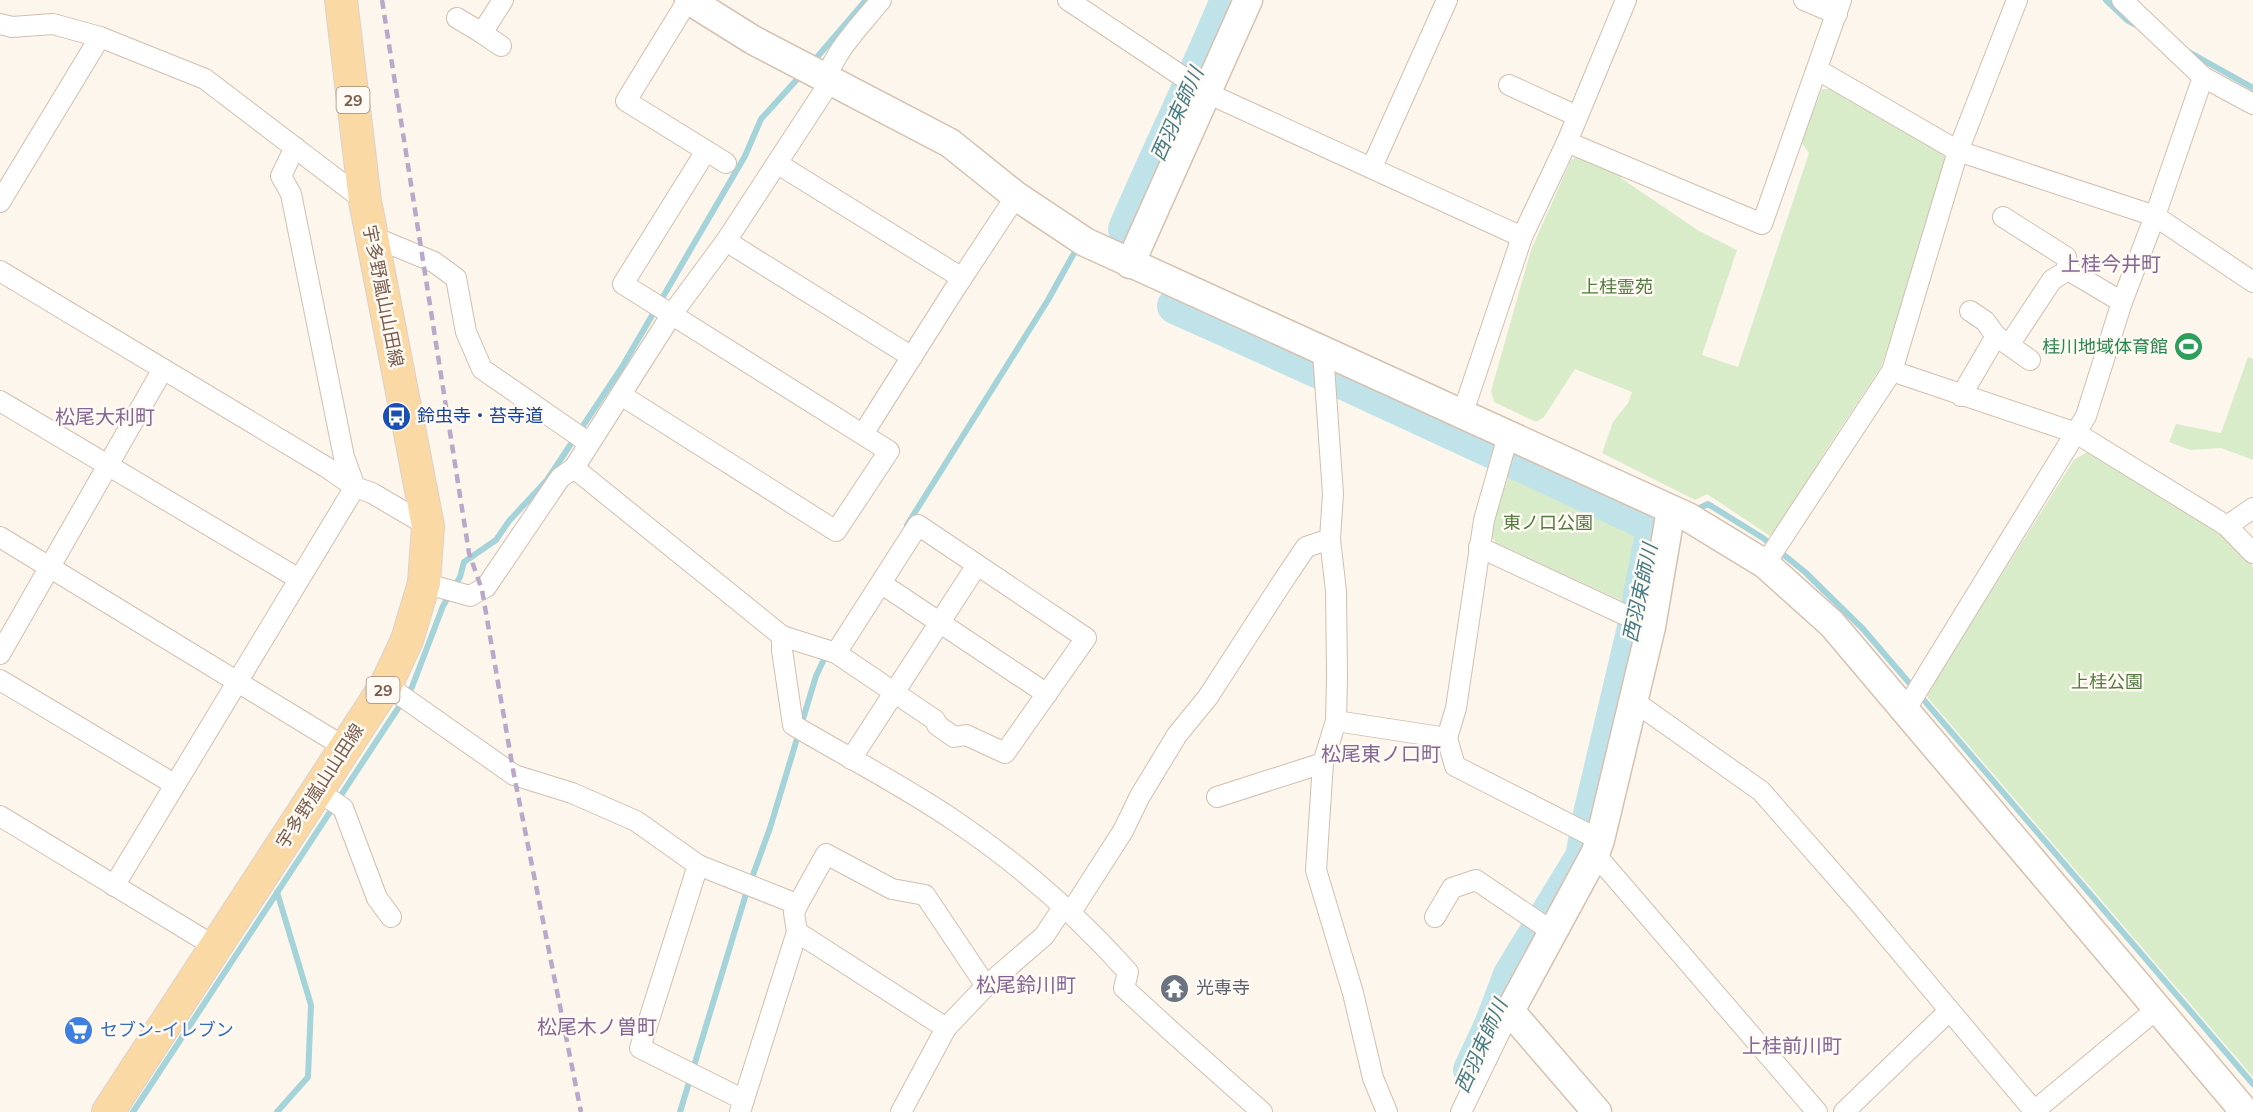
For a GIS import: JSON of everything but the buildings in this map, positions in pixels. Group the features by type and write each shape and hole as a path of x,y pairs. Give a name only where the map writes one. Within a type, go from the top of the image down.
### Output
{"main road":[{"name":"宇多野嵐山山田線","path":"108,1112 214,946 346,747 398,694 407,640 424,583 428,526 365,201 341,0"}],"street":[{"path":"482,33 503,0"},
{"path":"726,163 626,101 689,0 753,40 950,142 1016,195 1085,243 1130,264 1324,366 1462,415 1505,449 1671,510 1771,554 1832,624 1913,698 2158,1008 2246,1112"},
{"path":"424,583 470,596 486,587 560,478 574,468 672,314 726,241 778,164 824,91 825,78 840,51 881,0"},
{"path":"1068,0 1196,86 1522,237"},
{"path":"1130,264 1196,86 1248,0"},
{"path":"1372,167 1447,0"},
{"path":"1462,415 1522,237 1567,142 1626,0"},
{"path":"1567,142 1762,224 1839,7 1804,0"},
{"path":"1771,554 1892,371 1958,151 2017,0"},
{"path":"2122,0 2203,77 2253,104"},
{"path":"457,18 501,46"},
{"path":"0,24 12,27 53,24 100,37 205,79 365,201"},
{"path":"0,202 100,37"},
{"path":"1818,70 1958,151 2155,216 2253,282"},
{"path":"1913,698 2086,416 2122,302 2155,216 2203,77"},
{"path":"1509,85 1577,116"},
{"path":"296,147 281,176 291,194 344,457 355,487"},
{"path":"621,395 836,531 889,451 623,284 706,151"},
{"path":"778,164 962,278"},
{"path":"863,434 1016,195"},
{"path":"2002,217 2066,257 2068,270"},
{"path":"371,236 434,262 456,278 466,332 482,369 589,443"},
{"path":"726,241 912,357"},
{"path":"2068,270 2122,302"},
{"path":"1961,396 2052,280 2068,270"},
{"path":"0,271 326,467 355,487 372,493 428,526"},
{"path":"1970,311 2030,360"},
{"path":"1324,366 1333,494 1330,538 1336,591 1336,721 1323,763 1316,870 1353,993 1373,1078 1387,1112"},
{"path":"0,654 163,369"},
{"path":"1892,371 2076,434 2228,526 2253,553"},
{"path":"0,401 298,579"},
{"path":"1505,449 1484,520 1456,708 1447,738 1455,766 1593,840 1817,1112"},
{"path":"574,468 782,636 836,652 935,720 937,725 954,737 966,735 1005,753 1086,638 918,525 836,652"},
{"path":"114,886 355,487"},
{"path":"2228,526 2253,508"},
{"path":"1461,1112 1510,1011 1545,927 1593,840 1635,702 1641,622 1671,510"},
{"path":"0,537 346,747"},
{"path":"901,1112 946,1028 986,986 1044,936 1067,909 1118,840 1140,796 1178,735 1208,698 1306,547 1330,538"},
{"path":"1479,548 1641,622"},
{"path":"851,759 976,565"},
{"path":"882,584 1047,694"},
{"path":"782,636 793,725 954,820 1067,909 1128,972 1124,988 1262,1112"},
{"path":"0,680 174,784"},
{"path":"398,694 514,775 572,793 636,821 698,865 797,906"},
{"path":"1635,702 1761,790 2034,1112 2158,1008"},
{"path":"1336,721 1447,738"},
{"path":"1217,796 1323,763"},
{"path":"318,790 343,808 377,897 391,917"},
{"path":"0,816 214,946"},
{"path":"698,865 640,1048 742,1106 797,932 794,913 826,854 892,889 925,895 986,986"},
{"path":"1435,917 1452,888 1476,880 1545,927"},
{"path":"797,932 946,1028"},
{"path":"1510,1011 1597,1112"},
{"path":"1844,1112 1949,1011"}],"green space":[{"name":"上桂霊苑","path":"1822,89 1835,89 1941,151 1948,164 1881,367 1826,450 1792,508 1770,536 1707,494 1695,500 1602,453 1613,422 1628,403 1632,392 1575,369 1544,417 1536,422 1494,402 1491,391 1531,250 1571,160 1581,154 1622,174 1621,178 1699,231 1737,250 1702,355 1738,367 1809,153 1801,142"},
{"path":"2248,357 2253,359 2253,460 2221,448 2190,450 2169,442 2176,424 2221,433"},
{"name":"上桂公園","path":"2087,452 2223,536 2253,566 2253,1077 1928,698 1927,693 2074,460"},
{"name":"東ノ口公園","path":"1515,464 1646,525 1650,536 1635,604 1631,605 1496,543 1489,533 1512,466"}],"waterway":[{"path":"812,63 866,0"},
{"name":"西羽束師川","path":"1126,229 1228,0"},
{"path":"2106,0 2127,20 2138,26"},
{"path":"2187,51 2253,88"},
{"path":"133,1112 412,687 443,606 460,577 464,562 496,540 509,521 547,480 622,367 745,156 761,119 801,75"},
{"path":"907,525 1048,300 1073,255"},
{"name":"西羽束師川","path":"1175,306 1642,520 1654,528 1634,632 1583,857 1511,975 1492,1025 1471,1070"},
{"path":"1693,511 1708,504 1763,538 1805,572 1863,629 2253,1084"},
{"path":"680,1112 746,894 770,828 816,676 827,653"},
{"path":"277,892 311,1005 308,1077 277,1112"}],"railway":[{"path":"382,0 469,553 482,590 514,775 581,1112"}],"place":[{"name":"桂川地域体育館","path":"2189,347"},
{"name":"鈴虫寺・苔寺道","path":"396,416"},
{"name":"光専寺","path":"1175,988"},
{"name":"セブン-イレブン","path":"79,1030"}],"district":[{"name":"上桂今井町","path":"2111,264"},
{"name":"松尾大利町","path":"105,417"},
{"name":"松尾東ノ口町","path":"1381,754"},
{"name":"松尾鈴川町","path":"1026,985"},
{"name":"松尾木ノ曽町","path":"597,1027"},
{"name":"上桂前川町","path":"1792,1046"}]}
